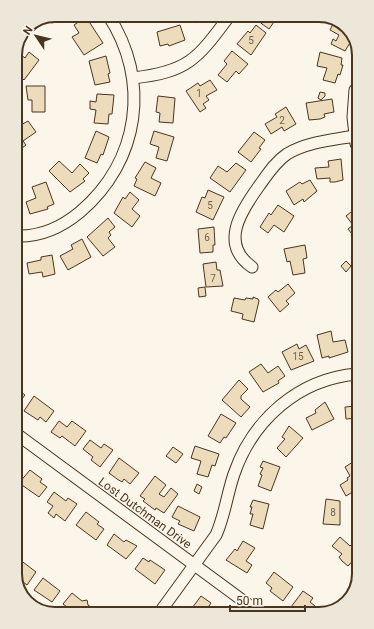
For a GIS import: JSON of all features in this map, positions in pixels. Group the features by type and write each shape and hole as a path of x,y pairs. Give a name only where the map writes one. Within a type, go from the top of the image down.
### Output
{"street":[{"path":"22,236 48,232 62,225 90,204 102,189 122,158 132,122 134,106 133,78 122,41 112,22"},
{"path":"133,78 168,72 183,66 204,49 225,22"},
{"path":"252,267 239,255 236,243 235,228 239,217 266,176 286,155 298,148 316,142 352,140"},
{"path":"164,607 216,535 222,522 229,489 239,459 247,444 267,417 282,403 316,384 331,378 352,375"},
{"name":"Lost Dutchman Drive","path":"22,438 252,607"}],"building":[{"path":"78,22 89,22 103,43 84,55 72,37 79,33 74,25"},
{"path":"259,22 274,22 269,29"},
{"path":"180,25 185,40 169,46 168,44 160,46 157,32"},
{"path":"256,25 266,33 251,55 237,44 248,31 250,33"},
{"path":"332,25 344,33 349,40 350,43 345,51 331,44 333,39 336,41 339,35 330,30"},
{"path":"232,51 248,64 239,74 236,71 227,82 218,75 227,64 224,61"},
{"path":"29,52 39,60 24,80 22,78 22,56 25,58"},
{"path":"320,52 342,58 341,65 343,65 340,75 338,74 335,83 323,80 327,68 317,66"},
{"path":"106,56 110,73 108,74 110,82 95,85 89,61"},
{"path":"210,80 217,90 206,96 209,100 203,104 206,108 200,112 186,91 198,83 200,86"},
{"path":"26,86 45,86 45,112 32,112 32,100 28,100"},
{"path":"320,92 325,93 325,96 321,100 318,98"},
{"path":"97,94 114,95 112,114 109,114 108,124 94,123 96,110 90,109 90,101 96,102"},
{"path":"158,96 175,98 173,123 159,122 160,113 156,112"},
{"path":"332,99 334,112 324,114 325,117 320,119 309,120 306,103"},
{"path":"286,107 296,124 284,131 282,127 271,134 265,124 277,117 275,114"},
{"path":"28,121 36,132 23,141 26,145 22,148 22,124"},
{"path":"96,131 109,137 103,155 101,154 97,163 85,158"},
{"path":"154,131 174,137 167,161 156,158 159,147 150,144"},
{"path":"254,132 265,140 259,148 261,149 251,162 238,152"},
{"path":"341,159 343,180 330,182 330,178 317,179 315,168 329,167 328,161"},
{"path":"59,161 72,173 80,164 89,173 83,179 85,181 70,192 49,171"},
{"path":"145,162 156,168 151,178 161,183 155,196 134,186 137,179 135,178"},
{"path":"236,163 246,170 230,192 210,178 218,166 227,172"},
{"path":"310,180 317,191 304,202 303,199 294,205 286,191 300,182 302,184"},
{"path":"46,182 54,204 47,207 48,209 30,214 26,202 36,198 32,187"},
{"path":"208,190 224,197 213,220 196,212 202,197 205,198"},
{"path":"130,192 139,200 132,209 140,216 132,227 114,213 123,197 125,199"},
{"path":"278,205 294,216 284,232 274,225 268,233 260,227 269,213 271,215"},
{"path":"352,211 352,224 346,216"},
{"path":"108,218 115,227 109,232 111,235 108,238 115,247 103,256 87,237"},
{"path":"352,226 352,234 348,229"},
{"path":"214,227 215,245 213,245 213,252 200,253 198,229"},
{"path":"82,239 91,257 68,270 60,256 73,249 71,245"},
{"path":"305,245 307,258 303,259 305,273 293,275 290,261 287,262 284,249"},
{"path":"52,255 55,274 43,277 42,272 29,274 27,263 41,260 41,257"},
{"path":"346,261 351,266 346,272 341,266"},
{"path":"216,262 217,270 220,270 223,286 206,287 203,264"},
{"path":"288,284 295,293 286,301 289,304 280,312 268,297 276,290 278,292"},
{"path":"205,287 206,296 199,297 198,288"},
{"path":"253,297 259,301 254,322 242,319 243,314 231,311 234,298 245,300 246,298 253,299"},
{"path":"331,331 333,342 345,340 348,352 329,358 329,356 322,358 317,335"},
{"path":"297,344 299,349 306,345 314,361 291,370 282,352"},
{"path":"261,364 268,373 278,366 285,376 278,381 279,383 263,392 249,372"},
{"path":"239,380 248,389 241,396 241,399 250,407 241,417 222,400"},
{"path":"34,396 54,411 46,422 40,417 38,420 24,411"},
{"path":"325,402 334,419 312,430 306,418 316,413 315,410"},
{"path":"352,406 352,418 346,419 345,407"},
{"path":"221,414 236,423 226,438 224,437 220,443 208,436"},
{"path":"59,421 67,427 72,421 86,431 75,446 62,436 60,438 51,432"},
{"path":"289,426 303,438 286,457 277,448 285,439 282,437"},
{"path":"90,440 101,448 104,444 113,450 100,467 91,460 93,457 83,449"},
{"path":"195,446 219,454 215,466 212,465 208,477 197,474 201,461 191,458"},
{"path":"173,447 183,454 176,463 166,456"},
{"path":"119,458 139,473 130,484 124,479 122,482 109,473"},
{"path":"263,461 280,467 271,491 258,486 262,475 260,474 263,468 260,467"},
{"path":"352,463 352,492 346,496 340,485 348,480 347,478 350,476 345,467"},
{"path":"30,470 42,479 40,482 47,487 39,497 22,485 22,479"},
{"path":"155,476 166,485 159,494 164,497 171,488 178,494 164,513 156,508 155,510 143,501 145,499 140,496"},
{"path":"197,484 202,487 199,494 194,491"},
{"path":"54,492 66,501 68,498 77,504 65,521 56,514 54,518 48,513 53,506 47,502"},
{"path":"326,499 340,501 340,525 323,524"},
{"path":"253,500 269,504 263,529 250,525 253,514 250,514 252,507 250,507"},
{"path":"178,506 200,517 194,531 178,524 180,521 172,517"},
{"path":"86,512 99,522 97,524 104,529 96,540 76,525"},
{"path":"114,534 124,542 126,540 137,546 126,559 107,545"},
{"path":"340,537 350,546 352,544 352,562 348,566 339,557 342,554 332,546"},
{"path":"243,541 255,548 246,561 252,565 247,573 226,560 235,549 237,551"},
{"path":"143,558 149,562 150,560 165,570 155,584 135,569"},
{"path":"22,561 36,572 27,585 23,580"},
{"path":"274,572 293,587 283,601 270,591 272,588 266,583"},
{"path":"43,578 60,591 52,602 34,590"},
{"path":"303,591 313,598 310,602 316,607 291,607"},
{"path":"72,593 82,601 87,600 88,605 91,607 67,607 63,604"},
{"path":"201,596 211,603 209,606 210,607 193,607"}]}
